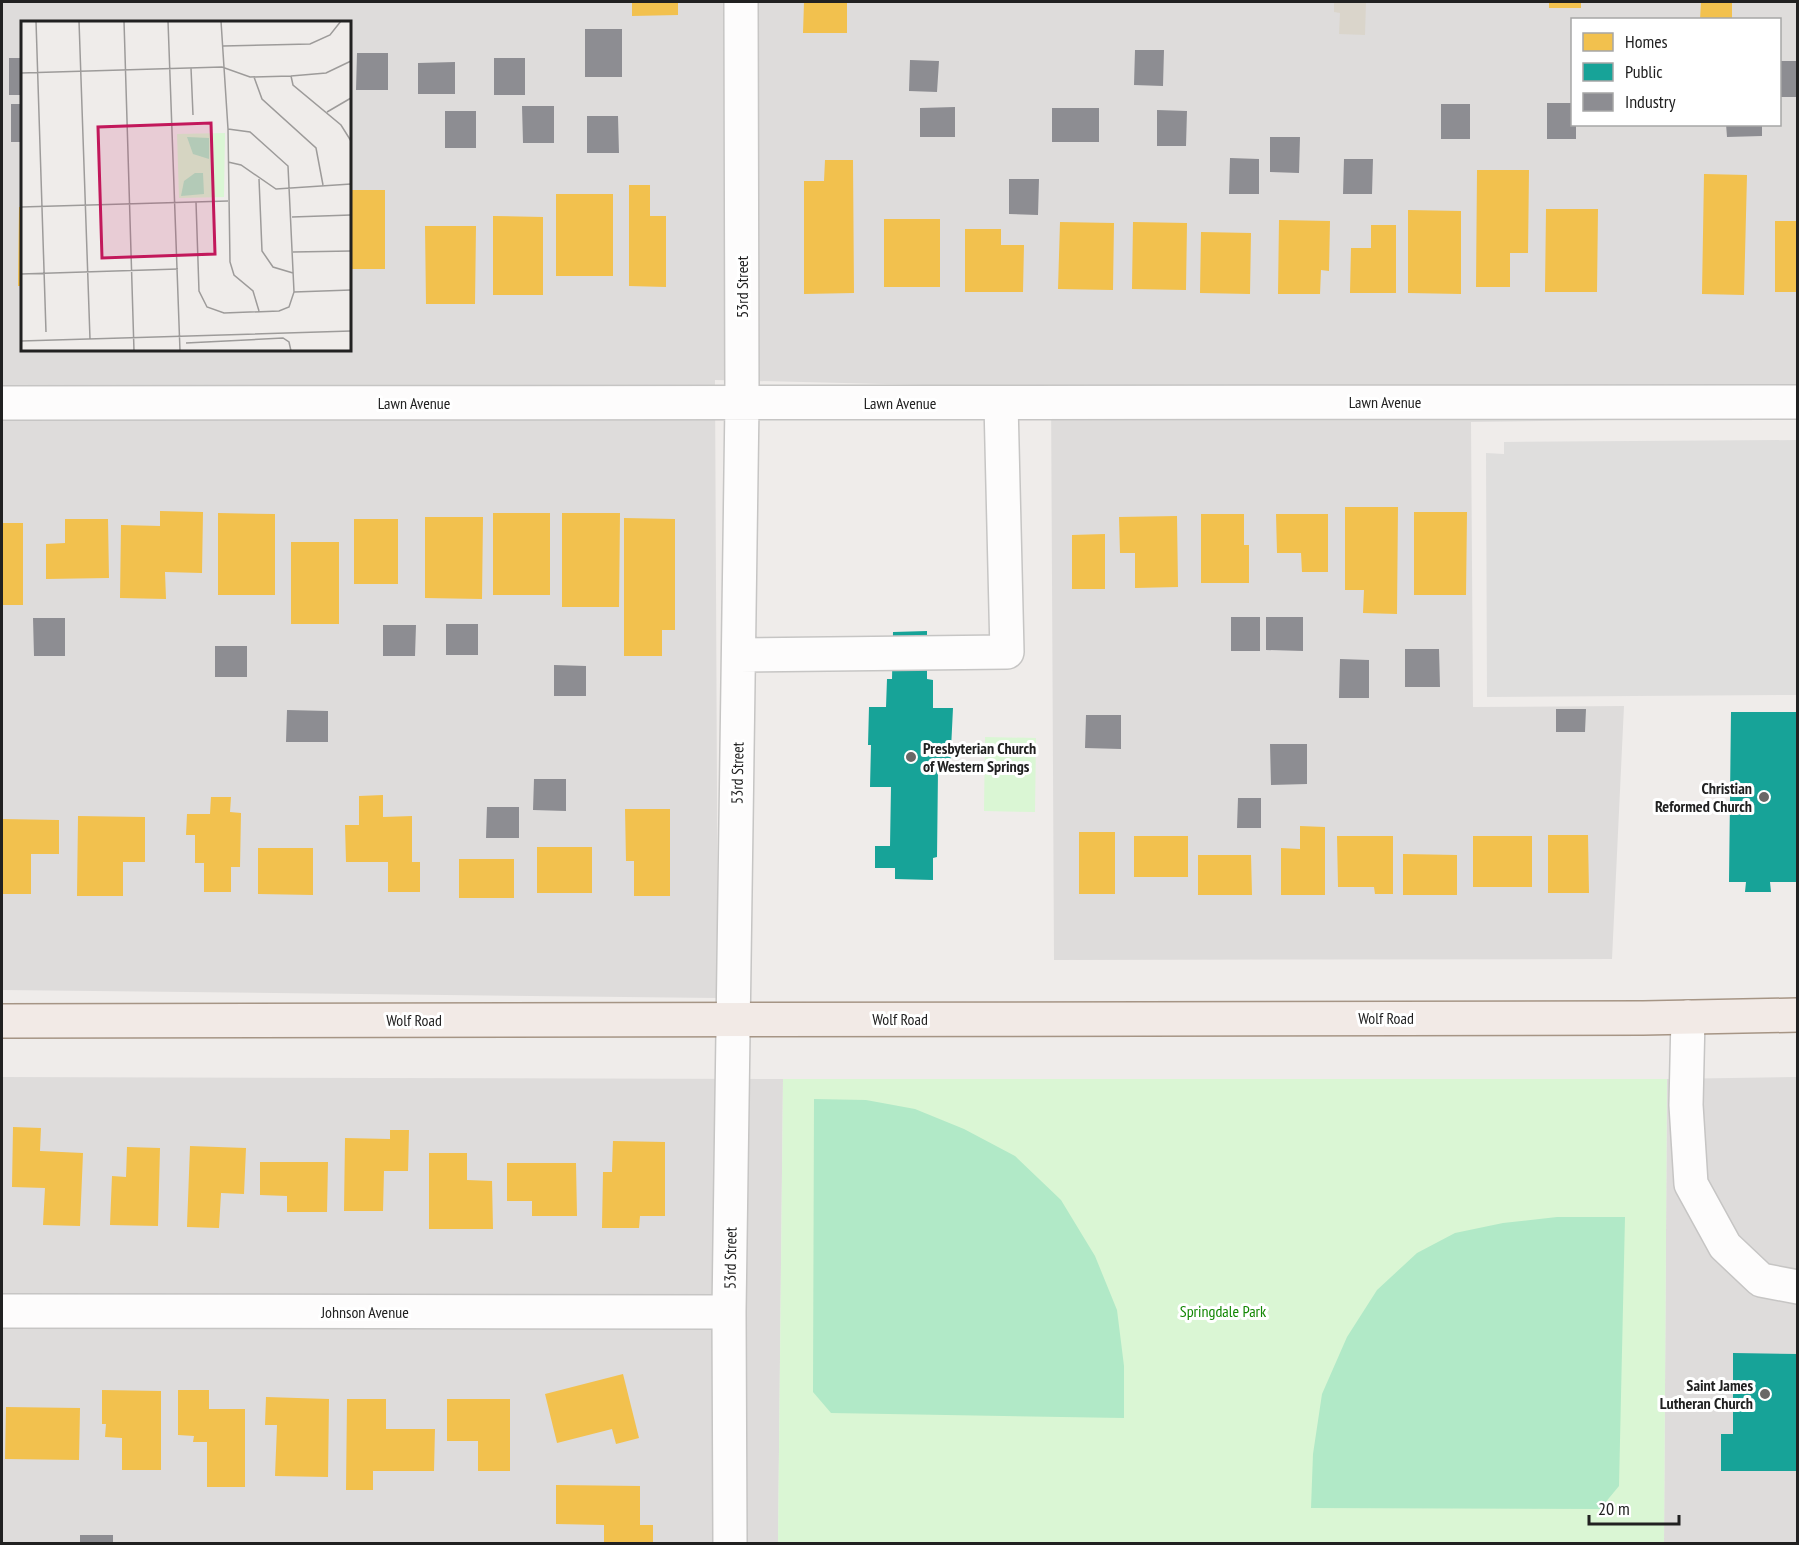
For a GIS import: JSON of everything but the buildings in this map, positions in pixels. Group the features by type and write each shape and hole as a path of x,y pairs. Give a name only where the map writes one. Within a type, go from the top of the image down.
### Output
{"main road":[{"name":"Wolf Road","path":"2,1021 1797,1015"}],"street":[{"name":"53rd Street","path":"730,1544 729,1312 742,403 741,2"},
{"name":"Lawn Avenue","path":"2,403 1797,402"},
{"path":"739,655 1007,652 1001,403"},
{"path":"1688,1017 1686,1106 1691,1184 1725,1246 1761,1280 1797,1287"},
{"name":"Johnson Avenue","path":"2,1311 729,1312"}],"shaded area":[{"path":"2,2 1797,2 1797,417 1471,422 1473,707 1624,706 1612,959 1054,960 1051,388 715,380 718,998 2,990"},
{"path":"1334,2 1366,2 1365,35 1339,34 1340,13 1334,12"},
{"path":"1797,440 1797,695 1487,697 1486,453 1504,454 1504,442"},
{"path":"2,1077 783,1079 778,1543 2,1544"},
{"path":"1797,1077 1797,1543 1664,1544 1667,1079"}],"green space":[{"path":"985,737 1036,738 1035,812 984,811"},
{"name":"Springdale Park","path":"783,1079 1667,1079 1664,1543 778,1544"},
{"path":"814,1099 866,1100 915,1109 964,1129 1015,1156 1061,1200 1095,1256 1117,1310 1124,1366 1124,1418 831,1413 813,1392"},
{"path":"1557,1217 1625,1217 1619,1486 1600,1509 1311,1508 1313,1454 1322,1394 1347,1337 1377,1290 1417,1253 1455,1233 1503,1223"}],"place":[{"name":"Presbyterian Church of Western Springs","path":"911,757"},
{"name":"Christian Reformed Church","path":"1764,797"},
{"name":"Saint James Lutheran Church","path":"1765,1394"}]}
